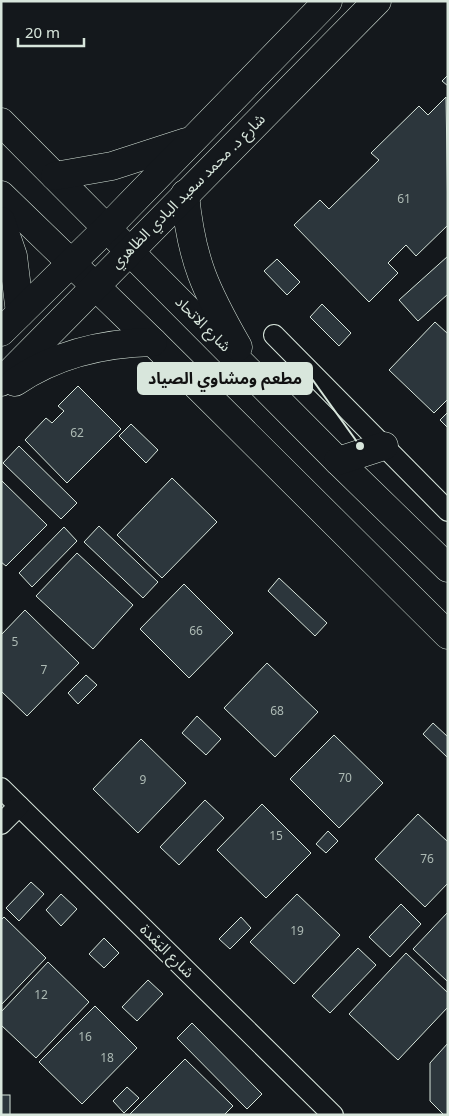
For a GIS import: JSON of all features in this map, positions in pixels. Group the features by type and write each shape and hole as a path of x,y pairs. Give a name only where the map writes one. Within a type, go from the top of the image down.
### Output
{"main road":[{"name":"شارع د. محمد سعيد البادي الظاهري","path":"1,332 107,228 328,1"},
{"name":"شارع د. محمد سعيد البادي الظاهري","path":"1,382 129,250 377,1"},
{"name":"شارع الاتحاد","path":"1,122 338,461 448,568"},
{"path":"56,176 112,166 194,138"},
{"path":"186,194 188,227 202,278 209,296 254,377"},
{"path":"1,196 72,262 448,635"},
{"path":"1,221 13,256 20,313"},
{"path":"1,392 49,362 94,348 153,342"},
{"path":"338,461 384,446"}],"street":[{"path":"274,334 448,511"},
{"name":"شارع اليَمْدة","path":"1,788 333,1115"},
{"path":"1,824 19,806"}],"building":[{"path":"448,75 448,86 442,81"},
{"path":"446,97 448,225 416,256 406,245 388,263 398,273 369,302 294,225 320,200 329,209 379,160 371,153 419,106 428,115"},
{"path":"448,256 448,294 418,321 399,300"},
{"path":"277,259 300,282 287,295 264,271"},
{"path":"322,304 351,333 339,346 310,317"},
{"path":"435,322 448,334 448,399 434,413 389,370"},
{"path":"78,386 121,429 67,483 25,440 46,418 52,423 64,411 58,406"},
{"path":"448,412 448,428 440,420"},
{"path":"131,424 158,450 146,463 119,436"},
{"path":"19,446 77,503 61,519 3,463"},
{"path":"172,478 217,522 162,578 117,535"},
{"path":"1,480 47,525 6,566 1,562"},
{"path":"99,526 158,582 143,598 84,542"},
{"path":"64,527 77,541 32,587 19,573"},
{"path":"77,553 133,605 93,649 36,596"},
{"path":"279,578 327,623 315,636 268,591"},
{"path":"184,584 233,633 189,678 140,629"},
{"path":"25,610 79,663 27,716 1,691 1,635"},
{"path":"267,663 318,712 275,757 224,708"},
{"path":"86,675 97,685 78,704 68,693"},
{"path":"197,716 221,739 206,755 182,733"},
{"path":"433,723 448,737 448,758 423,734"},
{"path":"334,735 383,783 339,828 290,779"},
{"path":"141,739 186,783 138,833 93,789"},
{"path":"205,800 224,818 179,865 160,847"},
{"path":"262,804 311,853 266,898 217,850"},
{"path":"418,814 448,842 448,883 425,907 375,859"},
{"path":"328,831 338,841 326,853 316,844"},
{"path":"31,882 44,894 19,921 6,908"},
{"path":"61,894 77,909 61,926 46,910"},
{"path":"297,894 340,935 294,984 250,942"},
{"path":"401,904 421,924 390,957 369,937"},
{"path":"448,912 448,980 447,981 413,949"},
{"path":"4,917 46,958 1,1005 1,920"},
{"path":"241,917 251,928 230,949 219,939"},
{"path":"104,938 119,953 104,968 89,954"},
{"path":"358,948 376,965 330,1013 312,996"},
{"path":"406,953 448,993 448,1007 398,1060 349,1014"},
{"path":"48,962 89,1002 36,1058 1,1025 1,1012"},
{"path":"148,980 163,994 137,1021 122,1007"},
{"path":"95,1006 137,1048 82,1104 39,1062"},
{"path":"192,1023 262,1094 247,1109 177,1038"},
{"path":"448,1043 448,1115 444,1115 430,1101 430,1063"},
{"path":"185,1059 233,1106 224,1115 129,1115"},
{"path":"127,1087 139,1098 124,1113 113,1101"},
{"path":"1,1095 10,1095 10,1115 1,1115"}],"place":[{"name":"مطعم ومشاوي الصياد","path":"360,446"}]}
